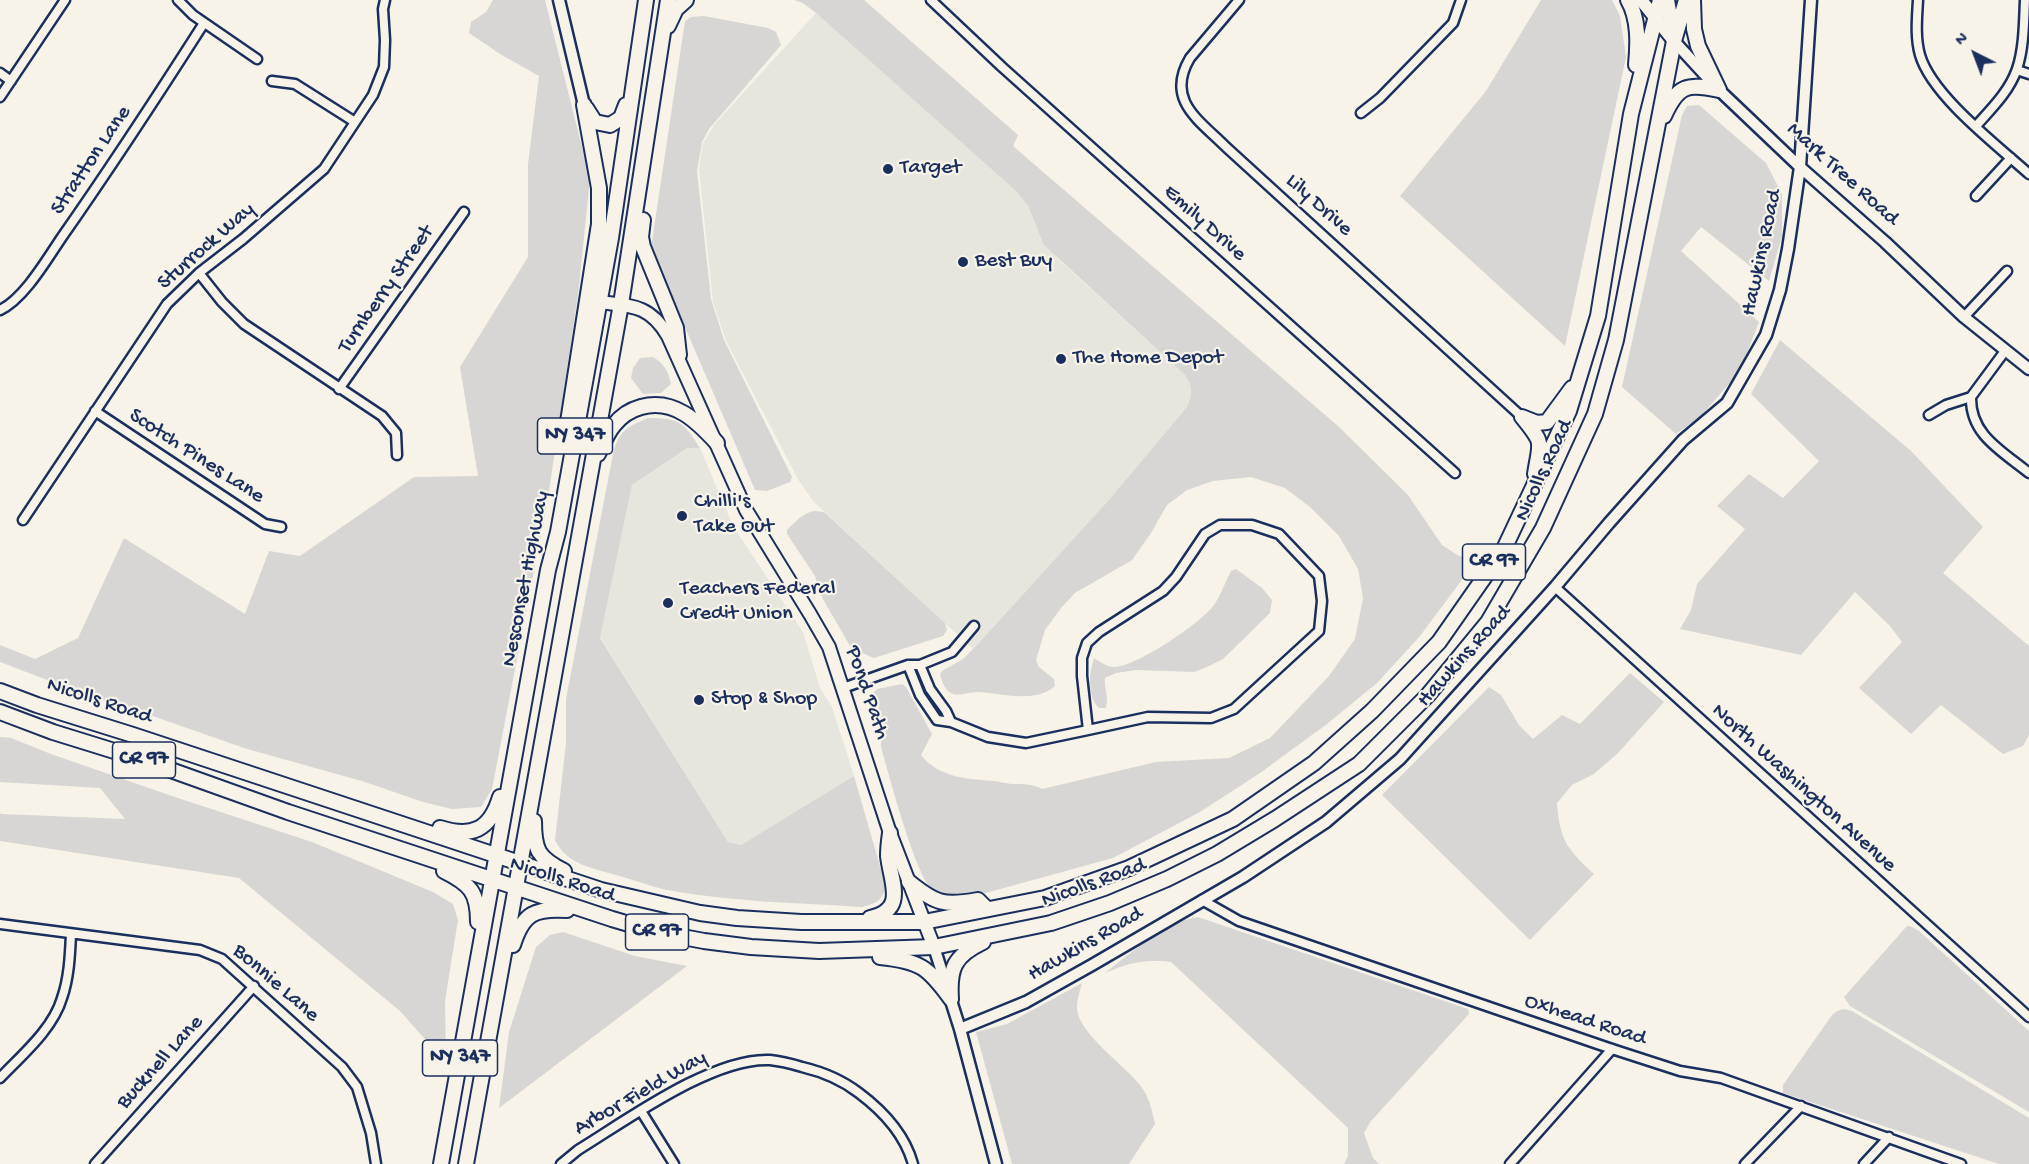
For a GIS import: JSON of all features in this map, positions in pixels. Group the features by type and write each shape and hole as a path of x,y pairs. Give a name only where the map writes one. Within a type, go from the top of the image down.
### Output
{"highway":[{"name":"Nesconset Highway","path":"441,1164 548,570 558,532 599,302 646,0"},
{"name":"Nesconset Highway","path":"466,1164 621,304 668,0"},
{"path":"662,39 676,9 686,0"},
{"path":"1628,0 1633,9 1638,45 1631,114"},
{"name":"Nicolls Road","path":"0,691 601,890 670,907 737,918 843,923 924,922 1045,898 1129,868 1233,819 1314,763 1372,711 1439,642 1504,549 1569,411 1598,316 1631,114 1660,0"},
{"path":"1667,0 1674,41"},
{"name":"Nicolls Road","path":"0,712 53,732 140,759 516,888 648,930 704,941 771,949 845,951 934,947 1051,923 1110,903 1167,879 1217,854 1359,764 1428,695 1488,621 1543,528 1595,414 1616,340 1674,41 1686,0"},
{"path":"1694,0 1694,29 1698,46 1719,90"},
{"path":"584,105 595,122 605,125 614,124 623,114 634,81"},
{"path":"1657,131 1670,103 1681,89 1697,85 1719,90"},
{"path":"548,570 551,528 599,224 599,188 584,105"},
{"path":"643,170 645,207 642,242 676,328 679,355"},
{"path":"1522,417 1537,423 1551,420 1580,376"},
{"path":"590,472 606,436 615,423 629,412 648,405 669,406 682,411 700,425 717,444"},
{"path":"1522,417 1539,437 1540,444 1532,489"},
{"path":"392,821 460,833 482,826 491,818 498,804 520,725"},
{"path":"534,787 534,836 541,855 551,865 601,890"},
{"path":"843,923 882,915 890,909 894,896 894,882 888,856 890,832"},
{"path":"405,851 459,878 471,889 478,907 479,953"},
{"path":"909,882 936,902 961,903 978,900 987,909"},
{"path":"496,995 518,930 527,918 537,911 546,909 587,911"},
{"path":"951,999 952,974 960,955 1002,933"},
{"path":"845,951 907,959 916,963 933,975 951,999"}],"main road":[{"name":"Mark Tree Road","path":"1641,0 1674,41"},
{"name":"Pond Path","path":"599,302 639,308 652,315 665,330 679,355 746,510 824,636 890,832 934,947"}],"street":[{"path":"0,97 65,0"},
{"path":"178,0 204,23 257,59"},
{"name":"Sturrock Way","path":"23,520 166,304 199,273 243,239 324,169 373,95 384,67 383,9 385,0"},
{"path":"559,0 584,105"},
{"name":"Emily Drive","path":"931,0 1010,74 1455,473"},
{"name":"Lily Drive","path":"1239,0 1183,69 1180,82 1181,93 1188,109 1522,417"},
{"path":"1361,113 1380,99 1453,23 1461,0"},
{"name":"Hawkins Road","path":"960,1029 1026,1002 1243,877 1326,822 1400,759 1555,587 1608,523 1683,440 1727,403 1766,335 1780,290 1800,166 1811,0"},
{"path":"1918,0 1917,38 1920,55 1926,69 1951,101 2029,174"},
{"path":"1976,126 2004,93 2017,70 2023,39 2025,0"},
{"name":"Stratton Lane","path":"0,310 17,299 50,254 118,156 204,23"},
{"name":"Mark Tree Road","path":"1674,41 1719,90 1800,166 1964,317 2029,369"},
{"path":"2017,70 2029,74"},
{"path":"0,74 11,81"},
{"path":"272,81 295,84 355,122"},
{"path":"1976,195 2011,158"},
{"name":"Turnberry Street","path":"339,389 464,212"},
{"path":"1964,317 2007,271"},
{"path":"199,273 222,302 244,324 382,416 396,433 397,455"},
{"path":"1929,415 1946,405 1971,397 2005,351"},
{"path":"1971,397 1973,417 1983,435 2029,473"},
{"name":"Scotch Pines Lane","path":"95,411 265,524 281,527"},
{"path":"908,665 920,695 937,720 951,722 988,737 1026,743 1088,730 1148,717 1211,718 1234,709 1319,631 1322,602 1319,576 1279,534 1252,525 1220,525 1205,534 1176,578 1163,591 1099,632 1087,644 1082,658 1082,676 1088,730"},
{"name":"North Washington Avenue","path":"1555,587 2029,1017"},
{"path":"843,688 908,665 920,665 952,652 974,626"},
{"path":"920,665 930,689 951,722"},
{"path":"932,712 942,705"},
{"name":"Oxhead Road","path":"1202,900 1239,921 1612,1049 1680,1071 1721,1078 1961,1164"},
{"name":"Bonnie Lane","path":"0,924 210,953 222,959 337,1061 357,1088 371,1133 376,1164"},
{"path":"0,1078 43,1031 60,1006 67,978 71,934"},
{"name":"Pond Path","path":"934,947 960,1029 996,1164"},
{"name":"Bucknell Lane","path":"95,1164 254,986"},
{"path":"1510,1164 1612,1049"},
{"name":"Arbor Field Way","path":"561,1164 578,1150 696,1079 732,1065 771,1060 824,1072 848,1084 882,1113 900,1135 909,1150 913,1164"},
{"path":"1745,1164 1801,1106"},
{"path":"641,1111 674,1164"},
{"path":"1864,1164 1889,1137"}],"shaded area":[{"path":"493,0 545,0 590,179 578,295 548,498 492,789 481,807 452,809 423,802 365,782 244,748 89,696 0,662 0,645 35,659 78,638 124,538 245,614 269,551 300,556 414,477 478,476 460,367 528,257 528,164 539,76 469,33 471,22 486,12"},
{"path":"794,0 864,0 1018,135 1013,146 1338,426 1408,495 1442,545 1459,556 1472,560 1467,573 1420,636 1377,683 1327,724 1260,773 1200,812 1113,858 964,899 947,897 933,891 918,866 896,801 881,747 881,732 870,696 877,689 902,684 906,687 932,734 921,755 928,763 945,773 964,778 1028,785 1042,789 1156,762 1229,758 1270,738 1329,676 1355,639 1363,598 1358,569 1339,536 1310,507 1285,488 1251,477 1213,481 1187,490 1167,505 1132,560 1075,593 1061,608 1045,630 1036,660 1039,667 1054,679 1055,686 1038,695 1028,696 977,692 953,694 948,691 940,675 942,671 963,659 976,646 1109,500 1187,407 1191,387 1185,375 1044,245 1028,206 1017,192 816,13 803,3"},
{"path":"1541,0 1612,0 1620,16 1626,57 1565,346 1400,196 1486,91"},
{"path":"816,13 1017,192 1028,206 1035,224 1058,259 1185,375 1192,384 1192,396 1187,407 1108,502 973,649 814,502 799,481 726,341 713,302 699,169 703,143 714,125"},
{"path":"704,16 768,28 776,32 781,45 709,129 702,142 697,171 711,299 724,340 792,477 790,482 767,491 755,490 651,248 685,21 691,17"},
{"path":"1699,105 1766,163 1782,194 1782,236 1769,281 1701,227 1681,251 1759,322 1740,371 1701,416 1676,434 1622,387 1682,115 1687,106"},
{"path":"1780,340 1911,451 1983,527 1943,573 2029,646 2029,735 2023,746 2003,754 1941,705 1911,734 1859,688 1902,642 1890,626 1855,592 1801,655 1680,629 1691,610 1697,584 1745,529 1717,506 1749,474 1783,498 1819,461 1751,394"},
{"path":"653,357 665,368 671,384 661,393 643,394 631,378 633,368 640,358"},
{"path":"648,418 667,419 680,423 700,448 688,448 632,485 600,638 728,842 741,845 854,776 886,887 880,899 874,903 862,907 768,902 666,890 581,864 566,855 555,840 566,743 566,699 613,454 621,434"},
{"path":"689,448 700,448 733,526 803,632 820,688 832,707 854,776 741,845 728,842 600,637 632,485"},
{"path":"814,511 824,512 945,623 947,630 943,636 874,658 850,646 820,594 815,576 787,534 787,530 799,518"},
{"path":"1236,569 1262,588 1272,600 1270,613 1223,659 1207,667 1194,672 1136,670 1116,673 1105,678 1106,708 1099,708 1092,698 1090,684 1094,658 1115,667 1125,665 1153,652 1207,613 1214,605 1231,571"},
{"path":"1630,673 1664,702 1618,753 1594,774 1572,785 1557,803 1560,827 1566,843 1577,858 1594,874 1530,940 1382,795 1489,687 1501,695 1519,725 1533,739 1562,715 1580,724"},
{"path":"0,737 11,738 172,796 312,842 433,892 453,904 458,920 445,1001 446,1063 400,1011 239,878 0,841 0,812 1,814 125,819 100,788 0,782"},
{"path":"1198,917 1468,1009 1469,1014 1371,1121 1364,1133 1373,1158 1379,1164 1344,1164 1348,1156 1348,1128 1171,962 1137,963 1105,973 1162,931 1187,919"},
{"path":"1907,926 1919,931 2029,1031 2029,1112 1850,1006 1844,997"},
{"path":"563,932 635,956 687,966 499,1108 509,1032 536,947 550,935"},
{"path":"1082,983 1077,1003 1079,1017 1094,1039 1143,1089 1155,1124 1129,1164 1012,1164 976,1032 1007,1024"},
{"path":"1844,1009 1852,1011 2029,1118 2029,1164 1999,1164 1783,1093 1783,1085 1832,1015"}],"place":[{"name":"Target","path":"888,169"},
{"name":"Best Buy","path":"963,262"},
{"name":"The Home Depot","path":"1061,359"},
{"name":"Chilli's Take Out","path":"682,516"},
{"name":"Teachers Federal Credit Union","path":"668,603"},
{"name":"Stop & Shop","path":"699,700"}]}
